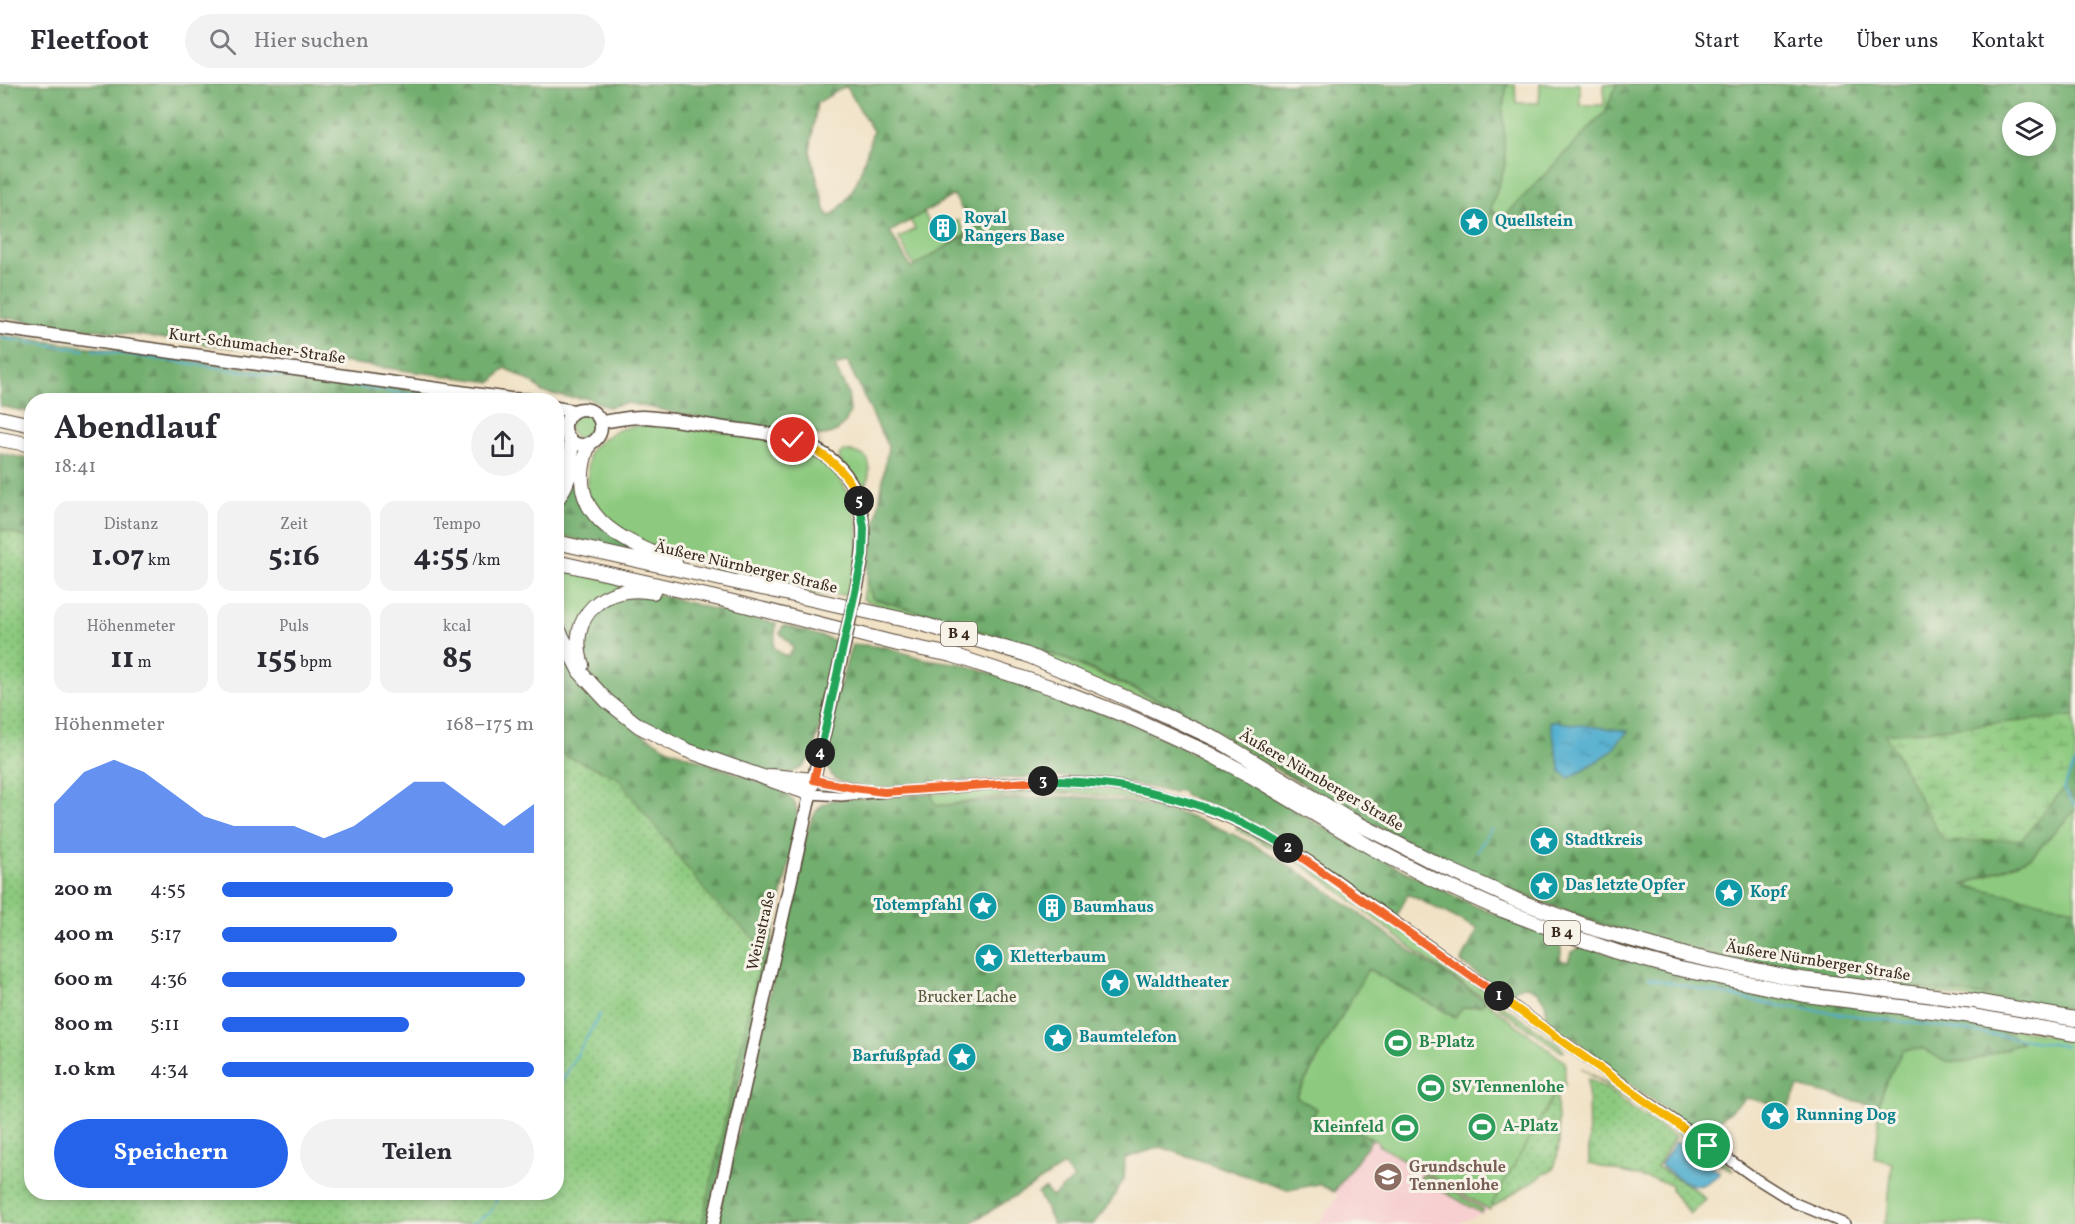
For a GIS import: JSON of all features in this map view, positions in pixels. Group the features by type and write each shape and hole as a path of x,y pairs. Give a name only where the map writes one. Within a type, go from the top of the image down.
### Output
{"highway":[{"path":"0,418 24,423"},
{"path":"564,429 572,457 571,474 564,487"},
{"path":"0,438 24,444"},
{"path":"589,444 583,460 582,489 595,517 625,540 707,576"},
{"name":"Äußere Nürnberger Straße","path":"564,544 949,631 996,644 1053,665 1218,740 1347,818 1443,867 1516,900 1595,929 1686,955 1793,978 1974,1001 2075,1019"},
{"name":"Äußere Nürnberger Straße","path":"564,564 971,660 1115,711 1174,736 1238,768 1354,838 1432,879 1497,908 1620,953 1675,968 1795,994 1972,1016 2075,1034"},
{"path":"593,688 581,664 577,644 579,630 585,618 601,600 615,592 629,589 709,604 729,601"},
{"path":"564,640 580,672 593,688 620,712 650,733 686,750 782,786 811,794"},
{"path":"748,772 774,777 814,780"}],"main road":[{"name":"Kurt-Schumacher-Straße","path":"0,328 462,393"},
{"path":"564,409 573,411 584,408 591,410 601,422 600,434 589,444 582,446 564,429 566,419 573,411"},
{"name":"Weinstraße","path":"601,422 640,417 740,430 793,440 819,452 840,469 851,484 859,501 864,528 858,581 713,1224"}],"street":[{"path":"814,780 884,792"},
{"path":"811,794 841,796 1022,782 1091,783 1155,793 1237,820 1308,860 1755,1179 1795,1203 1845,1224"}],"shaded area":[{"name":"Grundschule Tennenlohe","path":"1372,1139 1406,1162 1490,1210 1457,1224 1318,1224 1338,1196 1334,1192"}],"green space":[{"path":"0,84 1507,84 1503,110 1505,165 1491,208 1502,219 1605,112 1617,84 2075,84 2075,716 1886,734 2063,789 2075,763 2075,810 2031,857 1963,885 2075,909 2075,1007 2045,1006 1973,994 1791,971 1683,947 1562,909 1446,861 1389,832 1334,802 1196,717 1099,673 1018,642 872,598 867,579 888,447 847,361 835,367 848,393 850,411 846,421 837,431 810,436 732,424 627,403 608,407 588,398 564,396 564,393 542,392 535,384 505,368 492,382 0,317","holes":["846,86 873,131 853,190 839,209 829,217 810,151 817,103","954,195 973,231 911,268 890,232"]},
{"path":"1507,84 1515,84 1516,103 1539,103 1540,84 1580,84 1580,105 1604,105 1604,84 1617,84 1605,112 1502,220 1491,208 1505,165 1503,110"},
{"path":"924,212 940,239 954,230 951,226 958,220 966,234 914,267 899,238 915,229 910,220"},
{"path":"0,335 438,393 24,393 24,411 0,406"},
{"path":"583,413 592,417 596,426 592,435 583,439 574,435 570,426 574,417"},
{"path":"655,424 772,440 807,452 828,466 844,485 857,520 858,549 847,595 816,594 704,566 657,552 620,534 587,495 589,452 604,438 618,430"},
{"path":"564,437 567,451 564,474"},
{"path":"844,451 858,453 867,458 870,468 867,483 863,485 855,481 848,473 839,455"},
{"path":"0,453 24,458 24,1200 564,1200 564,642 640,733 669,749 784,791 794,801 798,823 708,1224 0,1224"},
{"path":"571,481 579,483 587,507 662,560 564,537 564,494"},
{"path":"0,529 24,536 24,1200 564,1200 564,755 617,777 712,900 763,947 702,1224 0,1224"},
{"path":"564,570 623,584 570,649 564,635"},
{"path":"867,579 872,598 1067,660 1196,717 1204,725 1231,738 1265,760 1493,882 1565,911 1840,978 1982,995 2056,1008 2075,1007 2075,1014 1787,972 1606,927 1480,879 1145,700 863,599"},
{"path":"657,594 727,613 776,623 774,647 781,654 788,656 793,650 791,644 780,633 783,626 837,641 835,650 838,650 813,754 803,767 791,773 769,773 741,765 658,733 609,697 593,677 584,658 586,626 607,600"},
{"path":"852,644 886,647 920,658 961,664 1017,681 1135,725 1229,770 1362,850 1473,905 1552,937 1561,947 1560,960 1568,962 1571,953 1582,946 1712,982 1769,994 2000,1026 2022,1043 1969,1062 1943,1061 1925,1049 1903,1050 1886,1082 1878,1106 1798,1087 1789,1107 1746,1098 1708,1129 1691,1128 1606,1067 1573,1037 1545,1023 1545,1004 1535,990 1522,986 1507,996 1461,962 1478,929 1408,894 1397,916 1306,854 1255,824 1231,812 1185,796 1183,792 1176,790 1174,793 1122,782 1070,777 1014,778 880,788 859,787 838,780 832,776 828,768 827,743 834,707"},
{"path":"2075,716 2075,763 2063,789 2022,839 1944,842 1885,734"},
{"path":"1032,786 1085,788 1137,794 1172,802 1172,805 1186,812 1150,803 1077,793 1014,795 935,806 931,794"},
{"name":"Brucker Lache","path":"931,794 936,806 1020,798 1083,797 1147,805 1186,816 1257,846 1290,866 1484,1000 1482,1005 1463,1008 1455,1017 1368,969 1296,1097 1317,1109 1312,1118 1333,1130 1339,1121 1372,1139 1334,1192 1319,1184 1288,1190 1161,1147 1125,1158 1124,1179 1110,1203 1093,1224 1051,1224 1053,1223 1038,1193 1045,1189 1052,1197 1074,1179 1063,1166 972,1224 717,1224 806,835 812,818 822,805 833,800"},
{"path":"2075,810 2075,909 1962,886 2031,857"},
{"path":"1237,826 1272,843 1327,877 1495,998 1494,1003 1429,961 1316,874 1236,829"},
{"path":"1356,828 1609,938 2075,1024 2075,1029 1821,993 1724,974 1608,943 1477,894 1353,833"},
{"name":"SV Tennenlohe","path":"1368,969 1454,1016 1463,1008 1482,1005 1484,1000 1565,1062 1565,1085 1557,1090 1490,1210 1339,1121 1333,1131 1312,1118 1317,1109 1296,1098"},
{"path":"1502,1005 1559,1045 1564,1051 1562,1052 1498,1007"},
{"path":"2000,1026 2075,1040 2075,1224 1883,1224 1887,1219 1892,1163 1874,1158 1878,1135 1878,1106 1886,1082 1902,1050 1925,1049 1943,1061 2021,1043"},
{"path":"1581,1068 1600,1080 1618,1087 1732,1168 1732,1171"},
{"path":"1588,1079 1607,1089 1675,1137 1657,1167 1695,1189 1706,1200 1690,1214 1671,1191 1671,1184 1589,1164"},
{"path":"1554,1095 1557,1098 1559,1141 1554,1168 1494,1206 1492,1204"},
{"path":"1423,1174 1483,1209 1481,1213 1420,1178"}],"water":[{"path":"1550,721 1628,731 1608,754 1570,778 1561,772"},
{"path":"1677,1142 1719,1172 1719,1175 1697,1186 1686,1183 1662,1167 1661,1164"}],"waterway":[{"path":"0,338 84,350"},
{"path":"93,350 398,393"},
{"path":"2075,763 2063,789 2075,806"},
{"path":"1477,851 1491,829"},
{"path":"1649,978 1774,1005 2065,1046"},
{"path":"564,1078 600,1014"},
{"path":"471,1224 490,1213 497,1200"}],"place":[{"name":"Quellstein","path":"1474,222"},
{"name":"Royal Rangers Base","path":"943,228"},
{"name":"Stadtkreis","path":"1544,841"},
{"name":"Das letzte Opfer","path":"1544,886"},
{"name":"Kopf","path":"1729,893"},
{"name":"Totempfahl","path":"983,906"},
{"name":"Baumhaus","path":"1052,908"},
{"name":"Kletterbaum","path":"989,958"},
{"name":"Waldtheater","path":"1115,983"},
{"name":"Baumtelefon","path":"1058,1038"},
{"name":"B-Platz","path":"1398,1043"},
{"name":"Barfußpfad","path":"962,1057"},
{"name":"SV Tennenlohe","path":"1431,1088"},
{"name":"Running Dog","path":"1775,1116"},
{"name":"A-Platz","path":"1482,1127"},
{"name":"Kleinfeld","path":"1405,1128"},
{"name":"Grundschule Tennenlohe","path":"1388,1177"}],"route":[{"path":"793,440 819,452 840,469 857,495 864,528 859,579 814,780 884,792 1045,781 1091,783 1155,793 1237,820 1308,860 1708,1146"}]}
